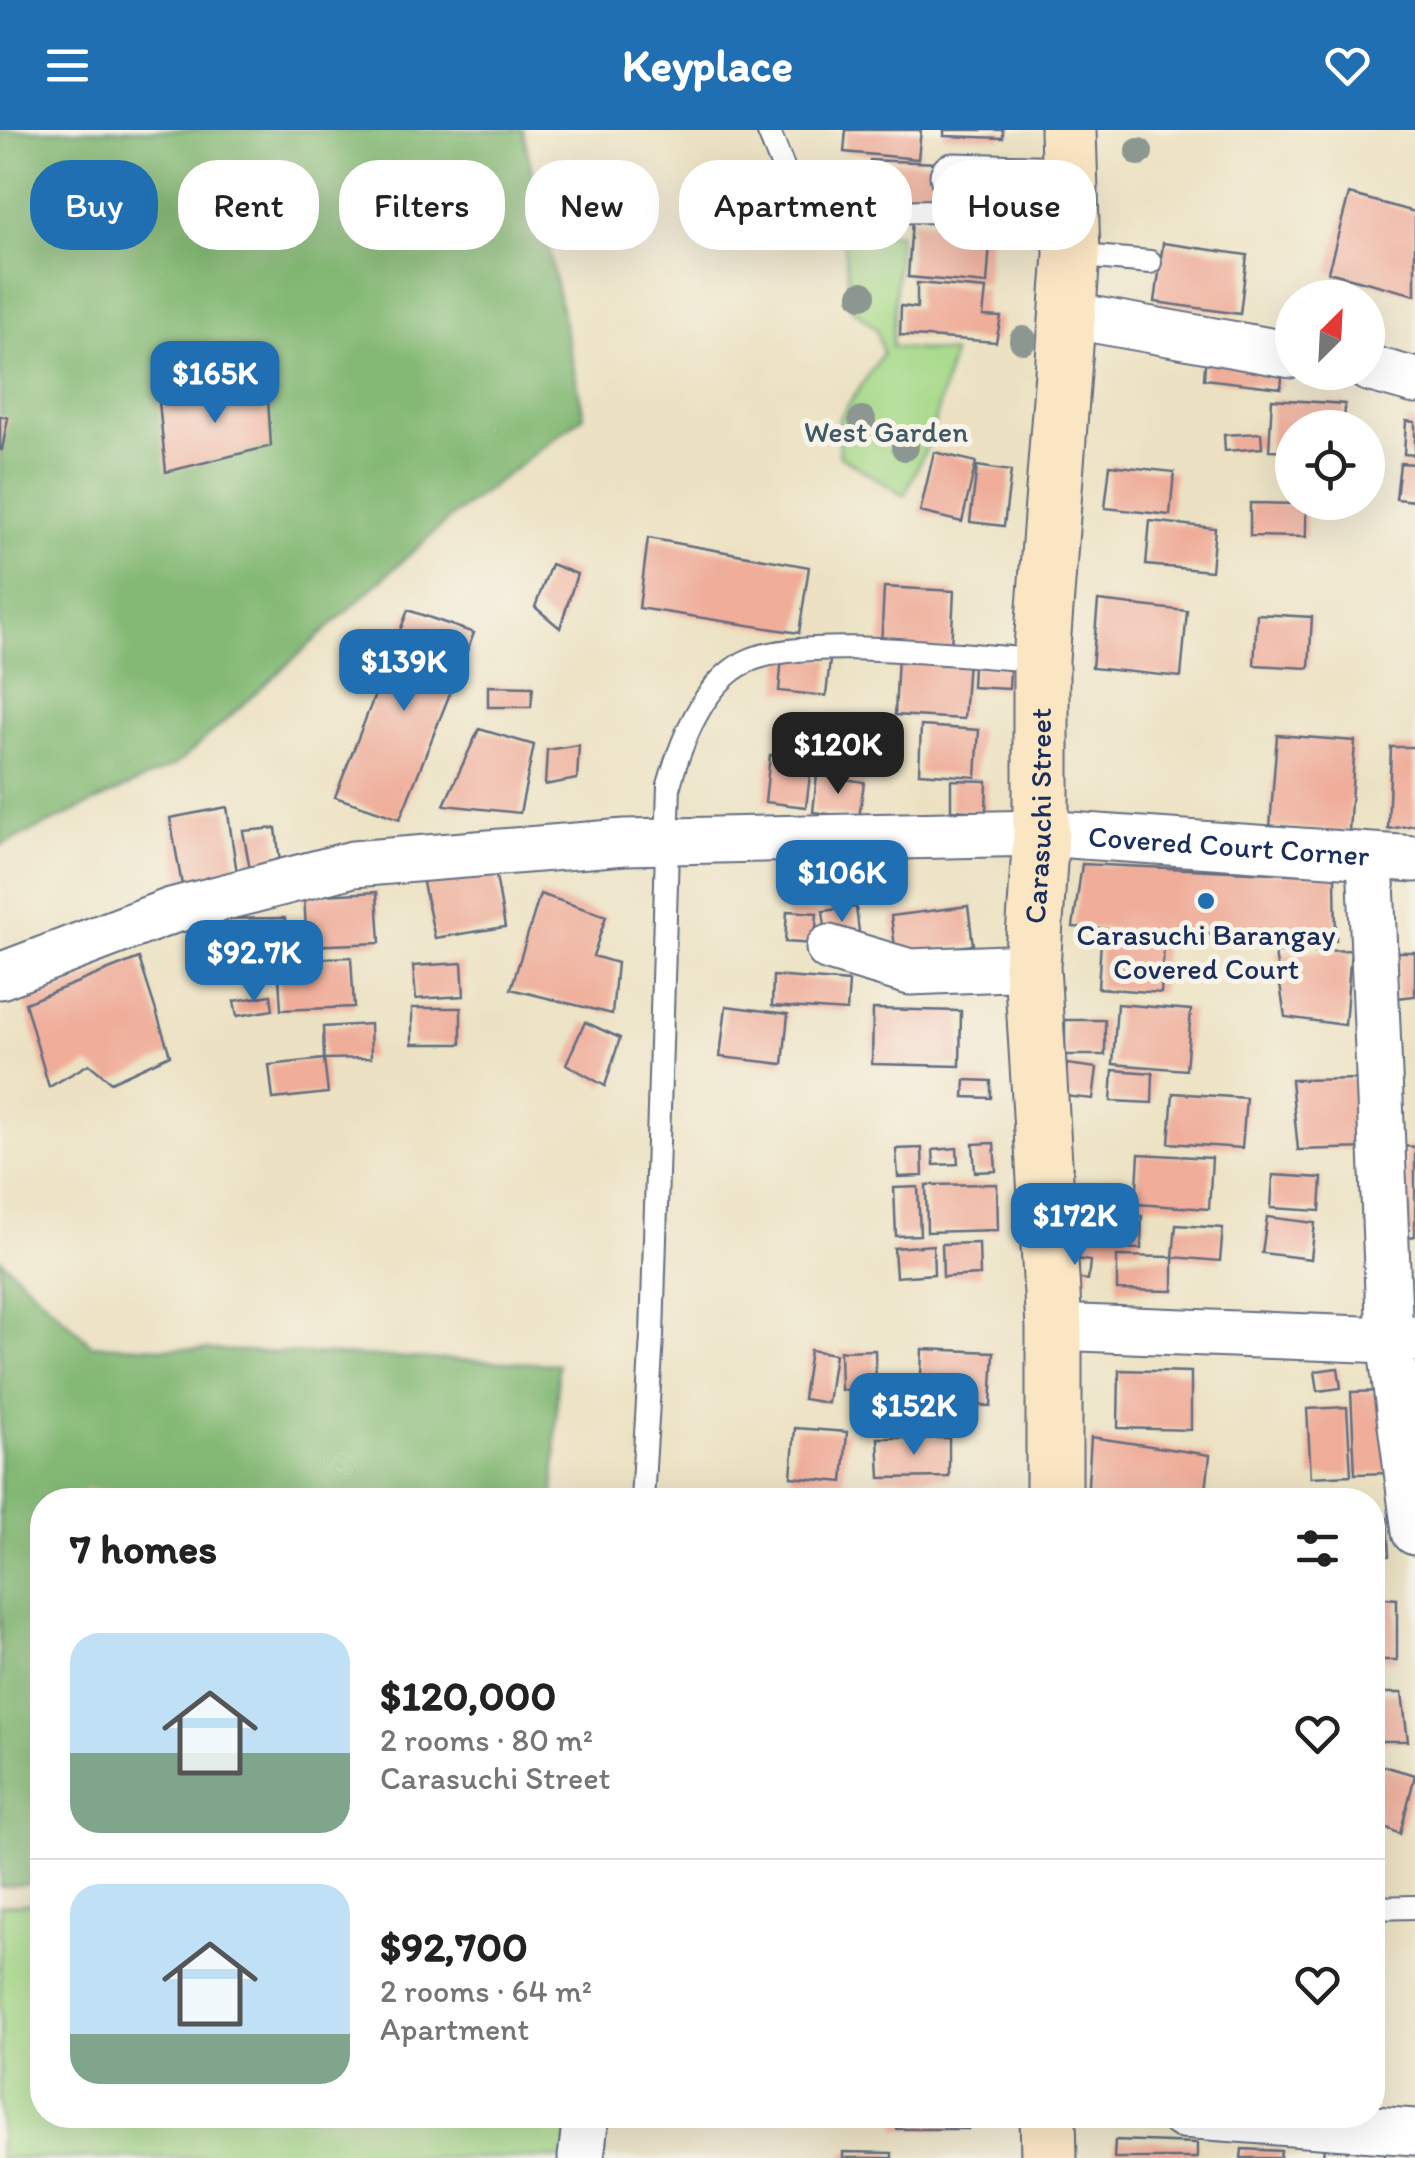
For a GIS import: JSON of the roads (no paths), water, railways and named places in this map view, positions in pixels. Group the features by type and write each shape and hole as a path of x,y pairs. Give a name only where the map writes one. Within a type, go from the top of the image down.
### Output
{"street":[{"path":"1042,160 1068,154"},
{"name":"Carasuchi Street","path":"1054,1488 1054,1328 1032,967 1041,832 1041,660 1072,255 1068,154"},
{"path":"1068,315 1275,351"},
{"path":"1385,373 1415,381"},
{"name":"Covered Court Corner","path":"0,976 171,911 353,864 667,841 1041,832 1415,859"},
{"path":"1370,857 1415,1532"},
{"path":"829,948 910,972 1032,967"},
{"path":"1054,1328 1403,1340"},
{"path":"581,2158 584,2128"},
{"path":"1048,2128 1049,2158"},
{"path":"1360,2128 1415,2132"}],"lane":[{"path":"768,130 797,202 826,212 932,211"},
{"path":"1072,255 1150,262"},
{"path":"643,1488 652,1336 668,785 684,733 706,699 747,660 797,648 1041,660"},
{"path":"1385,1908 1415,1907"}],"place":[{"name":"Carasuchi Barangay Covered Court","path":"1206,901"}],"park label":[{"name":"West Garden","path":"886,432"}]}
